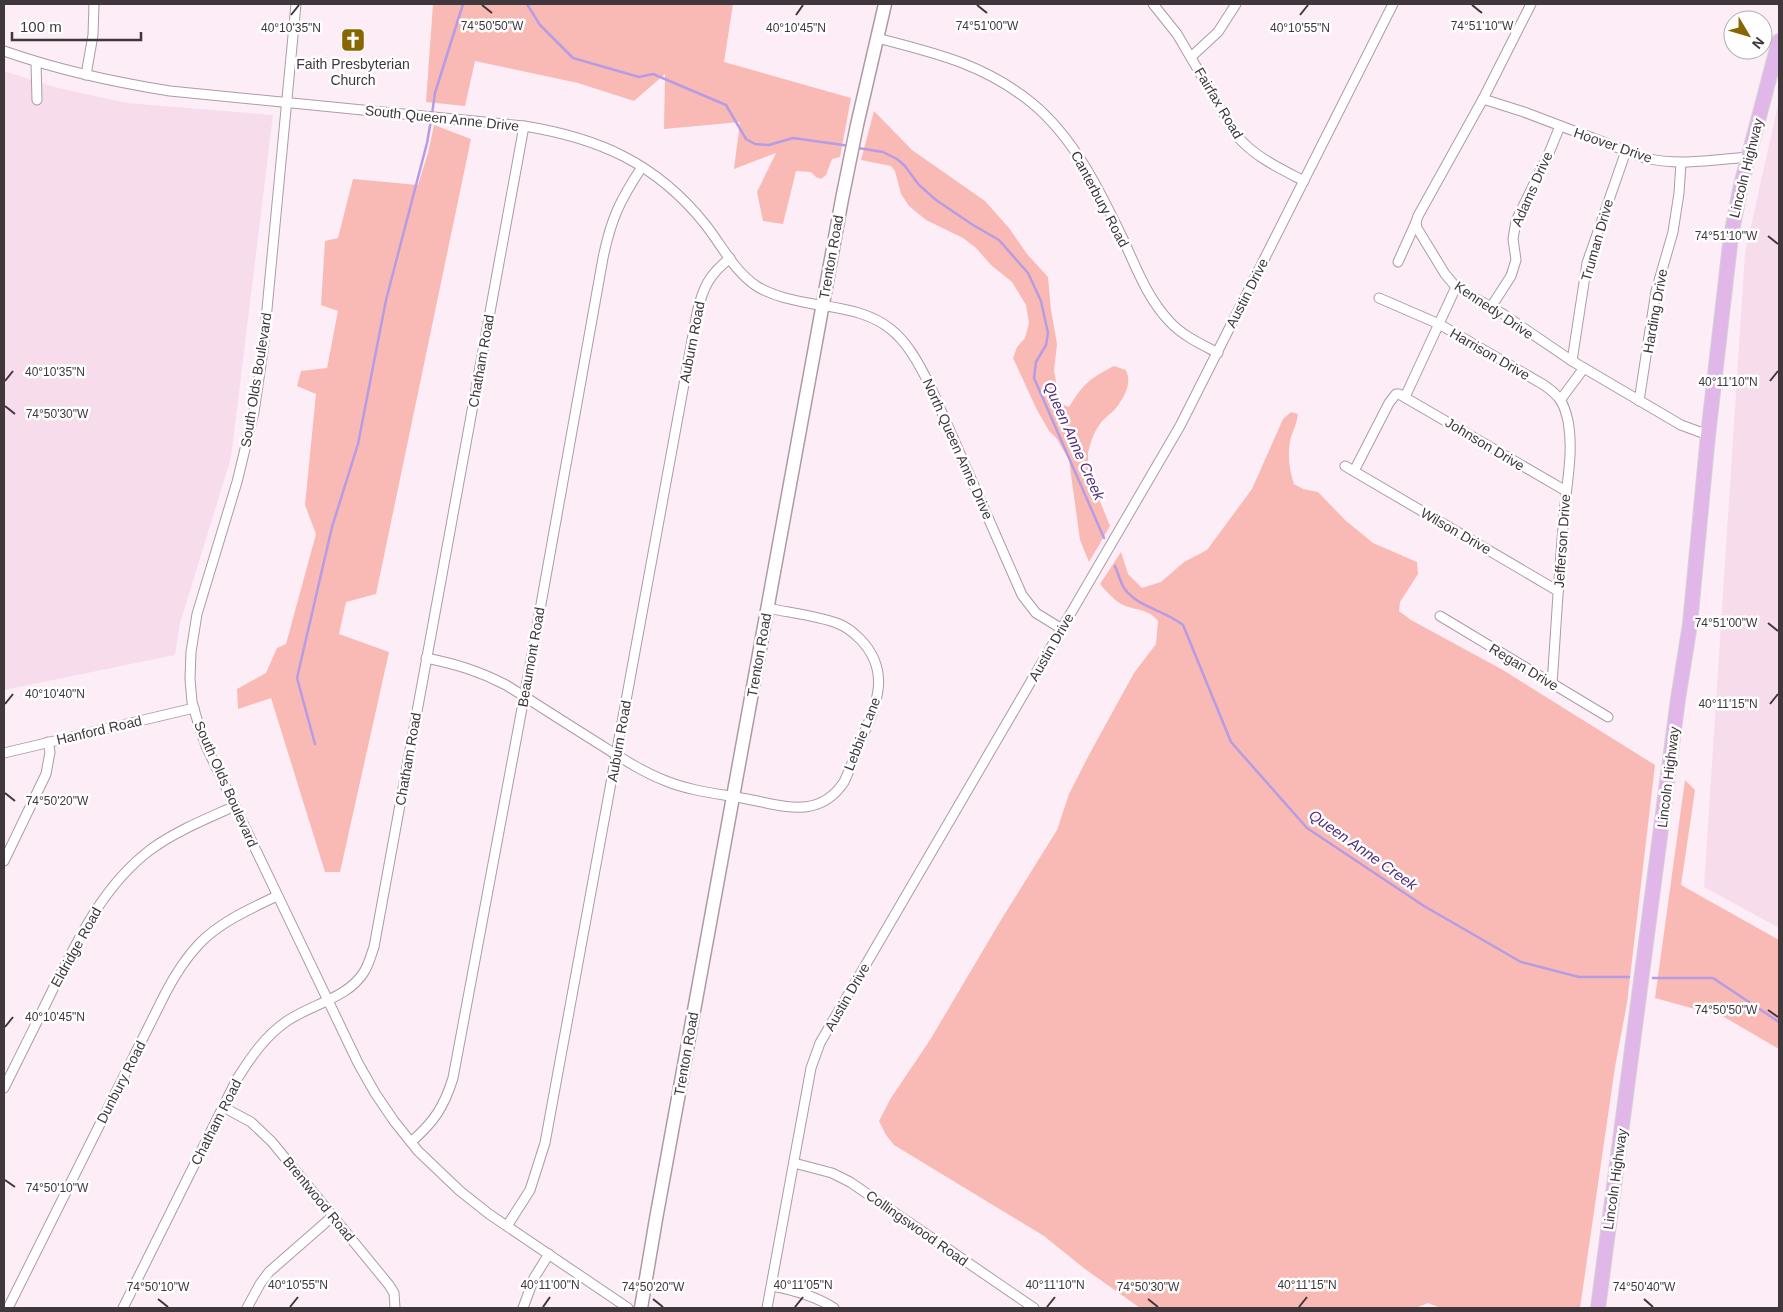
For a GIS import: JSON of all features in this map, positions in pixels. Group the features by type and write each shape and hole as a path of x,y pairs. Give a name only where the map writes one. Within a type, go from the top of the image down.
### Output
{"main road":[{"name":"Trenton Road","path":"641,1308 659,1200 850,155 885,4"},
{"name":"Lincoln Highway","path":"1598,1308 1678,698 1690,624 1708,435 1731,236 1735,210 1748,157 1779,42"}],"street":[{"path":"86,75 93,35 94,4"},
{"name":"South Olds Boulevard","path":"296,4 263,350 254,412 238,482 194,626 190,679 198,726 358,1063 375,1093 411,1142 460,1191 507,1226 628,1308"},
{"name":"Fairfax Road","path":"1153,4 1177,34 1224,116 1246,147 1262,159 1304,181"},
{"path":"1191,57 1218,32 1236,4"},
{"name":"Austin Drive","path":"768,1308 811,1068 820,1043 1180,426 1393,4"},
{"path":"1398,262 1445,164 1458,146 1531,4"},
{"name":"Canterbury Road","path":"877,38 973,66 1006,84 1033,104 1067,140 1083,162 1144,285 1159,310 1179,330 1218,353"},
{"name":"South Queen Anne Drive","path":"4,51 36,63 121,84 170,91 524,126 559,132 592,142 612,150 642,167 662,180 682,197 748,279 764,290 780,297 823,305"},
{"path":"36,63 36,100"},
{"name":"Hoover Drive","path":"1483,99 1524,112 1660,162 1681,163 1748,157"},
{"name":"Chatham Road","path":"123,1308 223,1107 252,1056 268,1037 287,1021 340,994 358,981 368,964 374,947 524,126"},
{"name":"Adams Drive","path":"1491,307 1511,276 1516,260 1513,239 1516,221 1560,126"},
{"name":"Truman Drive","path":"1572,362 1587,263 1626,151"},
{"name":"Harding Drive","path":"1640,401 1656,291 1673,232 1681,163"},
{"name":"Beaumont Road","path":"411,1142 437,1117 453,1078 607,237 617,209 642,167"},
{"name":"Kennedy Drive","path":"1416,222 1417,228 1431,252 1456,287 1491,307 1572,362 1681,425 1708,435"},
{"name":"Auburn Road","path":"507,1226 530,1190 545,1143 701,294 708,279 730,258"},
{"path":"1354,471 1389,403 1396,394 1405,397 1456,287"},
{"name":"Harrison Drive","path":"1380,298 1439,324 1544,385 1561,399"},
{"name":"North Queen Anne Drive","path":"823,305 863,314 880,321 899,336 911,350 932,390 1022,595 1043,619 1062,629"},
{"path":"1561,399 1584,368"},
{"name":"Johnson Drive","path":"1405,397 1566,491"},
{"name":"Jefferson Drive","path":"1552,684 1571,442 1561,399"},
{"name":"Wilson Drive","path":"1345,466 1558,591"},
{"name":"Lebbie Lane","path":"426,658 475,670 506,685 616,755 667,781 688,788 796,808 807,808 827,801 838,791 844,782 876,703 878,680 874,658 866,645 846,627 825,620 767,608"},
{"name":"Regan Drive","path":"1440,616 1608,717"},
{"name":"Hanford Road","path":"4,754 194,708"},
{"path":"4,861 46,774 50,752 48,742"},
{"name":"Eldridge Road","path":"4,1088 78,938 103,899 134,864 162,842 184,829 235,806"},
{"name":"Dunbury Road","path":"8,1308 178,970 207,936 225,923 278,896"},
{"name":"Brentwood Road","path":"223,1107 251,1122 261,1130 389,1285 396,1299 396,1308"},
{"name":"Collingswood Road","path":"794,1163 832,1174 850,1182 1034,1308"},
{"path":"247,1308 269,1272 333,1216"},
{"path":"523,1308 530,1287 549,1254"},
{"path":"772,1286 800,1292 834,1308"}],"shaded area":[{"path":"433,4 733,4 724,62 851,98 840,157 832,159 826,175 821,179 811,172 796,171 783,224 763,221 757,192 776,153 734,169 740,122 664,129 665,74 634,101 578,83 475,61 465,106 426,102"},
{"path":"4,71 54,87 127,103 273,115 231,458 180,623 175,655 4,690"},
{"path":"1779,100 1779,928 1704,887 1745,253"},
{"path":"874,111 912,150 985,201 1048,277 1057,344 1054,371 1060,402 1069,407 1088,382 1114,366 1126,370 1128,385 1125,394 1116,408 1098,427 1092,438 1088,453 1092,479 1110,526 1089,562 1080,540 1069,460 1036,408 1013,358 1017,347 1025,338 1029,323 1026,305 1012,282 991,265 976,248 963,238 926,220 909,206 901,194 895,171 891,166 861,160"},
{"path":"434,125 471,139 376,594 346,602 339,634 389,652 340,872 325,872 271,698 238,709 237,689 266,673 277,648 286,644 316,534 305,505 316,394 297,386 301,371 327,368 338,311 321,305 325,241 338,238 353,179 418,185"},
{"path":"1291,412 1298,414 1289,449 1290,467 1294,484 1303,489 1318,492 1345,520 1373,543 1417,562 1418,574 1400,602 1399,611 1411,620 1503,670 1655,765 1627,1003 1615,1067 1580,1308 1440,1308 1428,1303 1416,1308 1140,1308 1085,1269 1044,1236 894,1145 879,1121 891,1098 930,1040 1057,830 1069,794 1090,753 1134,673 1156,644 1158,621 1146,612 1121,604 1100,584 1121,552 1128,574 1142,588 1161,582 1184,562 1207,550 1252,489 1283,419"},
{"path":"1685,780 1695,790 1681,885 1779,940 1779,1049 1724,1017 1655,998"}],"waterway":[{"path":"432,114 435,93 463,4"},
{"name":"Queen Anne Creek","path":"527,4 540,25 573,58 639,77 653,74 726,105 746,139 755,144 769,145 793,138 850,146"},
{"path":"315,744 297,678 332,527 358,444 386,300 427,143 431,120"},
{"name":"Queen Anne Creek","path":"858,148 883,152 897,159 905,166 919,185 936,200 999,240 1028,273 1041,301 1048,333 1046,345 1036,362 1034,378 1104,538"},
{"name":"Queen Anne Creek","path":"1115,566 1124,588 1130,595 1144,605 1183,625 1231,742 1307,828 1424,906 1521,962 1579,977 1629,977"},
{"name":"Queen Anne Creek","path":"1653,978 1713,978 1779,1022"}],"place":[{"name":"Faith Presbyterian Church","path":"353,40"}]}
